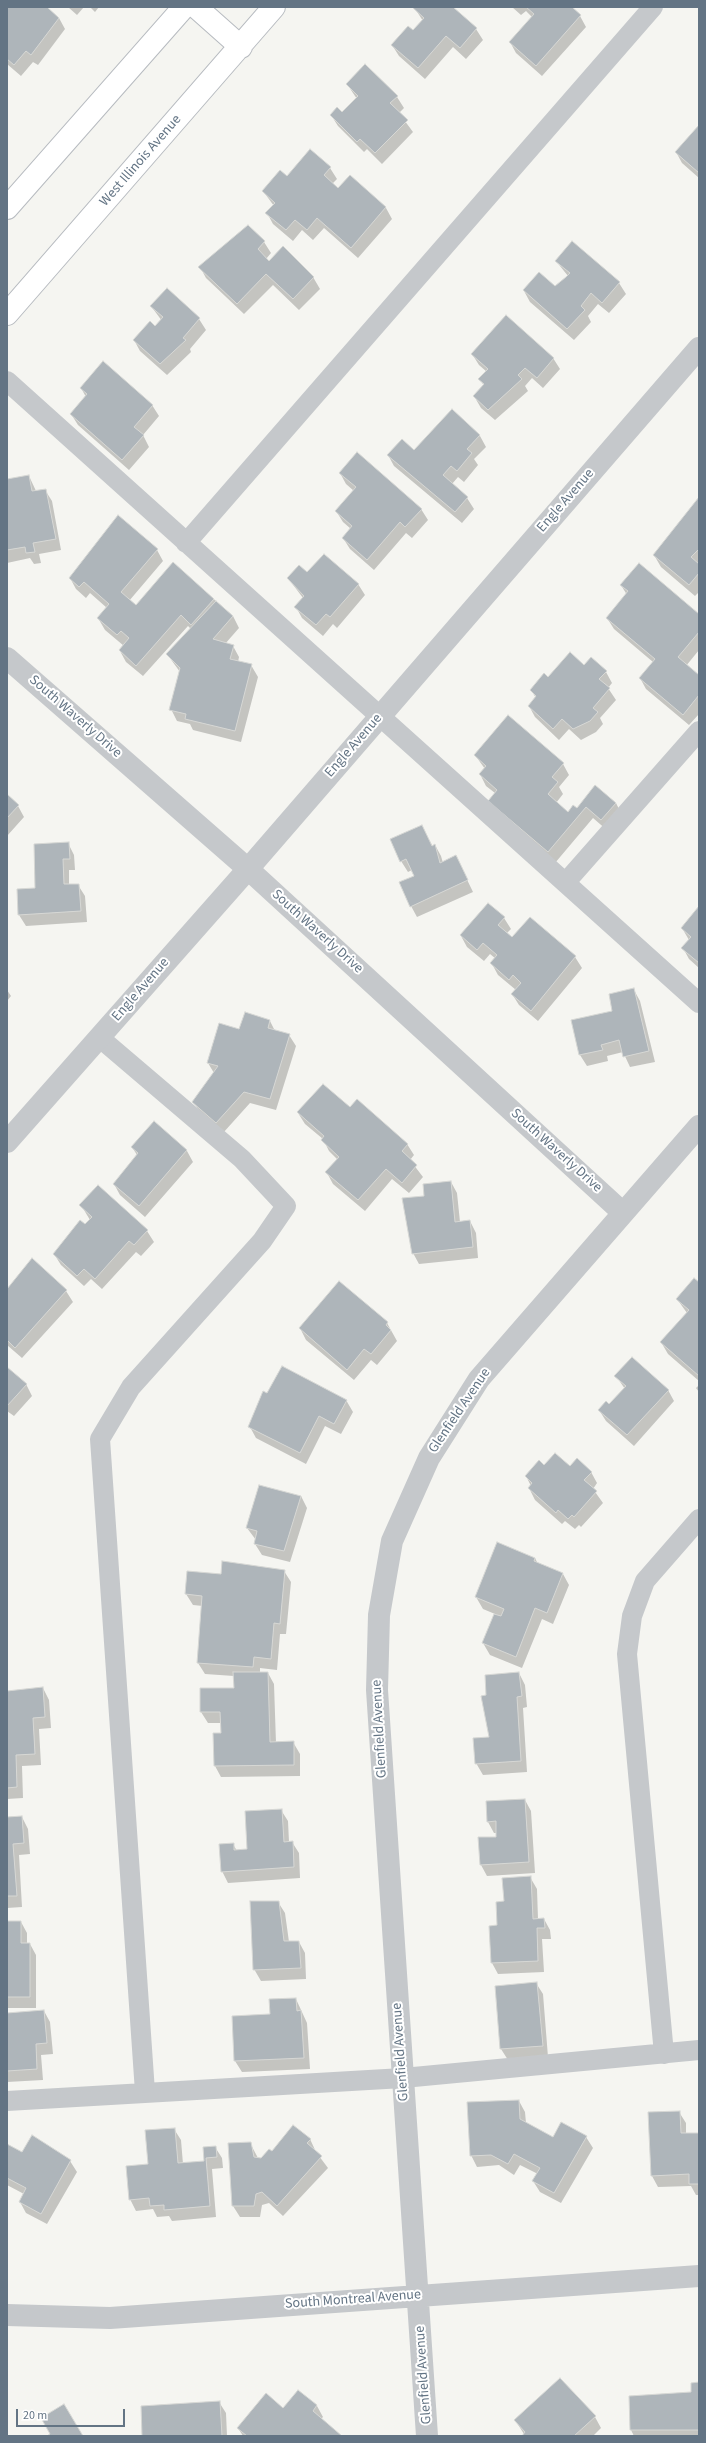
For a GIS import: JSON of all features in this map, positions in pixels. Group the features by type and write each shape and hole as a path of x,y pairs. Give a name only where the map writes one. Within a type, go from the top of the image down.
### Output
{"main road":[{"path":"7,208 184,7"},
{"path":"196,7 241,47"},
{"name":"West Illinois Avenue","path":"7,314 241,47 274,7"}],"street":[{"name":"Engle Avenue","path":"7,1142 248,869 699,348"},
{"name":"South Waverly Drive","path":"7,658 248,869 622,1212"},
{"name":"Glenfield Avenue","path":"428,2436 377,1690 379,1615 392,1541 429,1458 479,1379 622,1212 699,1126"},
{"name":"South Montreal Avenue","path":"7,2315 110,2318 699,2276"}],"lane":[{"path":"186,543 653,7"},
{"path":"7,381 379,717 566,882 699,1003"},
{"path":"566,882 699,731"},
{"path":"100,1038 242,1159 286,1206 262,1241 131,1387 100,1439 145,2092"},
{"path":"664,2054 627,1654 632,1616 645,1581 699,1520"},
{"path":"7,2101 403,2078 699,2050"}],"building":[{"path":"7,7 47,7 59,18 31,55 26,51 14,65 7,59"},
{"path":"412,7 453,7 477,28 460,48 446,36 418,68 391,45 408,26 413,30 424,18"},
{"path":"526,7 572,7 581,15 536,66 509,42 534,14"},
{"path":"365,64 398,96 390,103 408,120 375,153 360,139 357,142 330,115 337,107 342,112 358,96 346,84"},
{"path":"699,125 699,173 675,152"},
{"path":"310,149 331,167 324,175 338,188 350,175 386,207 351,248 317,218 307,230 295,220 286,230 265,213 275,203 262,191 280,170 287,176"},
{"path":"248,225 265,241 258,249 269,261 283,246 314,277 293,299 266,274 237,304 198,267"},
{"path":"572,241 620,282 602,303 591,293 581,306 585,310 567,329 523,290 539,272 555,286 570,273 555,261"},
{"path":"167,288 200,318 183,338 186,340 160,364 133,340 150,321 155,326 163,317 150,306"},
{"path":"506,315 554,358 537,378 525,368 518,375 522,379 488,410 473,396 484,384 478,379 488,369 471,354"},
{"path":"103,361 153,405 134,427 144,435 122,460 70,414 87,394 80,388"},
{"path":"452,409 480,435 467,449 472,453 457,471 451,466 443,475 468,497 455,512 387,455 402,439 414,450"},
{"path":"357,452 422,509 405,527 400,522 367,560 342,538 352,526 335,511 356,487 339,473"},
{"path":"29,475 32,491 46,489 56,539 33,543 35,552 26,553 25,547 7,550 7,479"},
{"path":"699,497 699,549 691,557 699,564 699,573 689,585 653,555"},
{"path":"118,515 158,549 121,592 136,605 173,562 214,599 191,625 181,615 136,666 119,650 129,638 121,631 117,635 97,618 109,604 84,582 79,587 69,578"},
{"path":"324,554 359,584 330,617 326,614 316,625 294,607 304,596 287,578 299,565 307,572"},
{"path":"639,563 699,614 699,632 678,657 699,675 699,695 683,715 639,678 655,659 606,618 628,591 620,585"},
{"path":"216,601 233,616 213,639 234,645 230,659 252,664 235,731 185,719 186,714 169,710 180,668 166,654"},
{"path":"570,652 584,665 591,657 607,671 599,679 610,688 593,708 598,712 590,721 573,729 562,719 553,729 528,706 536,696 530,690 544,673 548,677"},
{"path":"508,715 564,763 552,777 558,782 548,794 568,812 573,805 577,808 595,785 616,803 601,820 586,807 548,852 488,801 497,790 479,774 486,766 474,755"},
{"path":"7,794 19,805 7,818"},
{"path":"422,825 432,846 435,844 440,863 456,855 468,880 410,907 399,882 414,876 406,859 400,862 390,839"},
{"path":"69,842 70,859 63,859 64,884 79,884 81,911 18,915 17,889 35,888 34,844"},
{"path":"488,903 505,917 498,925 512,937 530,917 576,956 531,1011 511,994 521,983 513,975 509,980 490,963 497,955 483,943 477,950 460,935"},
{"path":"699,906 699,963 681,948 691,937 681,928"},
{"path":"634,988 649,1051 623,1057 619,1040 601,1045 603,1050 579,1055 571,1020 612,1011 609,994"},
{"path":"245,1012 270,1020 268,1028 290,1034 270,1099 244,1092 216,1123 192,1102 218,1066 207,1063 219,1023 239,1029"},
{"path":"323,1084 350,1107 357,1099 408,1144 402,1151 417,1165 402,1183 386,1169 358,1200 325,1172 339,1157 321,1140 324,1136 297,1112"},
{"path":"154,1121 187,1150 139,1206 113,1184 138,1153 131,1147"},
{"path":"451,1181 455,1222 470,1220 473,1247 412,1254 402,1198 424,1196 423,1184"},
{"path":"98,1185 148,1230 134,1245 129,1241 95,1279 84,1269 77,1276 53,1254 80,1220 85,1224 92,1217 79,1205"},
{"path":"32,1258 67,1290 15,1348 7,1340 7,1289"},
{"path":"694,1278 699,1282 699,1376 660,1342 689,1310 676,1299"},
{"path":"339,1281 388,1322 386,1325 391,1330 371,1354 364,1349 347,1370 299,1328"},
{"path":"632,1357 669,1390 627,1435 598,1410 606,1401 609,1404 626,1386 614,1376"},
{"path":"282,1366 347,1400 334,1424 319,1416 300,1453 248,1427 263,1391 267,1393"},
{"path":"7,1367 27,1384 7,1406"},
{"path":"555,1453 570,1466 577,1458 592,1472 584,1480 597,1491 574,1517 572,1515 568,1519 558,1510 556,1513 528,1488 532,1483 525,1476 539,1460 544,1465"},
{"path":"259,1485 301,1496 284,1551 254,1544 257,1531 246,1528"},
{"path":"497,1542 535,1558 534,1561 563,1573 547,1613 535,1608 516,1657 482,1643 494,1614 501,1616 504,1609 475,1597"},
{"path":"222,1561 285,1570 280,1624 274,1623 271,1659 254,1657 253,1667 197,1663 202,1596 185,1594 187,1571 221,1574"},
{"path":"233,1672 268,1672 270,1742 294,1741 294,1765 214,1766 213,1733 221,1733 220,1712 200,1712 200,1688 234,1688"},
{"path":"519,1672 522,1696 517,1697 521,1761 475,1764 473,1738 489,1737 481,1696 486,1695 485,1675"},
{"path":"43,1687 45,1717 33,1718 35,1754 16,1755 17,1787 7,1788 7,1691"},
{"path":"525,1799 529,1862 480,1865 478,1837 496,1837 496,1821 487,1822 486,1801"},
{"path":"282,1809 284,1842 293,1841 294,1867 221,1872 219,1844 234,1843 234,1850 247,1849 245,1811"},
{"path":"22,1816 24,1843 13,1844 17,1896 7,1896 7,1817"},
{"path":"531,1876 533,1919 544,1918 545,1928 537,1928 538,1961 491,1963 489,1926 497,1925 496,1902 504,1901 502,1878"},
{"path":"250,1901 279,1901 284,1941 299,1941 301,1968 253,1970"},
{"path":"7,1921 21,1921 21,1943 30,1943 30,1997 7,1997"},
{"path":"537,1982 543,2046 500,2049 495,1986"},
{"path":"296,1998 297,2011 301,2010 304,2058 234,2061 232,2016 270,2014 269,1999"},
{"path":"44,2010 47,2043 36,2044 37,2069 7,2071 7,2013"},
{"path":"519,2100 520,2119 553,2137 561,2122 587,2136 554,2193 532,2181 540,2168 514,2154 508,2164 491,2155 470,2156 467,2102"},
{"path":"680,2111 681,2133 699,2133 699,2184 689,2184 689,2174 651,2176 648,2112"},
{"path":"293,2125 311,2139 307,2143 322,2156 277,2206 262,2192 256,2194 254,2206 232,2206 228,2143 251,2142 254,2157 261,2158 269,2149 272,2151"},
{"path":"175,2128 178,2163 204,2161 203,2147 216,2146 217,2157 206,2158 210,2206 164,2210 164,2205 150,2206 149,2198 129,2200 126,2166 148,2164 145,2130"},
{"path":"32,2135 71,2160 41,2214 19,2202 26,2188 7,2178 7,2144 22,2152"},
{"path":"560,2378 596,2416 574,2436 522,2436 525,2432 514,2420"},
{"path":"699,2382 699,2430 630,2430 629,2396 691,2392 691,2383"},
{"path":"298,2390 317,2405 313,2411 342,2436 247,2436 237,2428 266,2393 283,2408"},
{"path":"220,2401 222,2436 142,2436 141,2406"},
{"path":"64,2404 83,2436 47,2436 50,2434 41,2418"}]}
